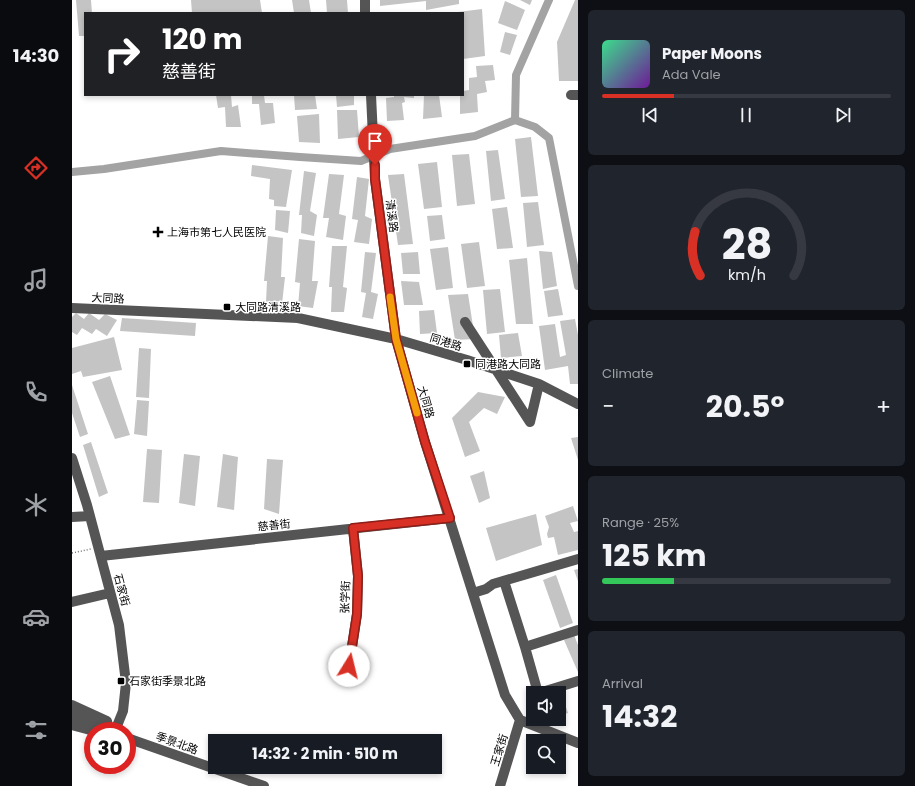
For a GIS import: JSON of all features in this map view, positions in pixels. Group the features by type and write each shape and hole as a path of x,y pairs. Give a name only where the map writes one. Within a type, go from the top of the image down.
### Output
{"street":[{"path":"365,0 365,12"},
{"name":"清溪路","path":"371,96 375,179 396,339"},
{"name":"大同路","path":"72,308 298,318 396,339 425,442 505,695 520,720"},
{"path":"465,322 530,422 539,384"},
{"name":"同港路","path":"396,339 539,384 578,404"},
{"name":"石家街","path":"72,458 90,516 119,625 126,683 123,711 119,722"},
{"path":"72,518 90,516"},
{"name":"慈善街","path":"100,552 450,518"},
{"name":"张学街","path":"349,666 357,614 358,576 353,528"},
{"path":"473,593 504,581 578,559"},
{"path":"504,581 537,686"},
{"path":"72,602 110,593"},
{"path":"525,647 578,630"},
{"path":"562,686 578,681"},
{"path":"72,705 107,722"},
{"path":"72,714 89,722"},
{"path":"520,720 578,743"},
{"name":"王家街","path":"500,786 520,720"},
{"path":"72,725 84,728"},
{"name":"季景北路","path":"136,742 240,782 264,786"}],"path":[{"path":"72,553 100,552"}],"building":[{"path":"76,0 91,0 92,12 84,12 84,36 79,36"},
{"path":"191,0 260,0 262,12 192,12"},
{"path":"292,0 309,0 311,12 294,12"},
{"path":"326,0 347,0 348,12 327,12"},
{"path":"380,0 459,0 459,4 426,10 426,1 380,6"},
{"path":"520,0 532,0 530,5"},
{"path":"575,0 578,0 578,81 559,81 557,42"},
{"path":"505,1 525,10 517,30 498,23"},
{"path":"482,9 485,56 464,59 464,12 458,12"},
{"path":"505,32 517,35 510,55 500,52"},
{"path":"493,65 495,80 485,81 487,92 477,94 478,112 460,114 460,96 464,96 464,91 469,90 469,78 477,77 476,66"},
{"path":"216,96 231,96 232,107 238,105 241,127 226,127 225,107 218,108"},
{"path":"252,96 264,96 265,103 273,103 275,123 261,125 259,104 252,104"},
{"path":"294,96 315,96 317,109 295,110"},
{"path":"336,96 354,96 354,105 337,107"},
{"path":"414,96 414,98 404,97 405,102 402,103 404,120 387,121 386,98"},
{"path":"424,96 439,96 442,117 423,119"},
{"path":"337,110 357,110 359,137 338,139"},
{"path":"319,114 320,143 299,142 297,116"},
{"path":"531,137 538,196 521,197 515,139"},
{"path":"498,150 505,199 491,201 486,151"},
{"path":"469,154 475,204 457,206 452,155"},
{"path":"437,162 442,207 424,209 418,164"},
{"path":"252,165 292,170 286,207 274,206 274,200 269,199 270,179 251,176"},
{"path":"304,171 316,173 310,211 317,215 314,236 301,233 302,215 299,215"},
{"path":"329,174 344,175 339,214 346,216 343,240 326,237 329,218 323,218"},
{"path":"404,174 413,244 398,245 388,175"},
{"path":"357,177 369,179 365,216 372,219 369,244 354,242 358,220 352,219"},
{"path":"538,202 544,245 527,247 523,203"},
{"path":"507,207 513,248 497,249 492,209"},
{"path":"276,210 290,211 288,233 275,230"},
{"path":"442,215 445,239 430,241 427,216"},
{"path":"268,236 283,238 281,277 285,277 282,304 266,302 267,281 264,281"},
{"path":"299,239 315,241 312,281 318,281 313,308 298,306 300,283 295,282"},
{"path":"479,242 485,286 467,288 461,244"},
{"path":"332,246 347,246 343,287 347,288 344,312 331,312 332,287 329,287"},
{"path":"448,247 453,288 436,290 430,249"},
{"path":"539,251 552,252 557,286 543,289"},
{"path":"365,252 376,253 371,292 378,294 373,319 362,317 366,293 361,292"},
{"path":"418,252 420,274 403,274 401,253"},
{"path":"527,258 533,324 516,324 509,260"},
{"path":"401,281 419,282 423,305 404,305"},
{"path":"500,289 505,332 487,334 483,290"},
{"path":"558,289 563,315 548,317 544,291"},
{"path":"468,294 475,339 455,340 448,295"},
{"path":"434,310 437,333 420,334 419,311"},
{"path":"76,313 84,319 89,313 99,320 105,314 117,320 107,336 96,329 92,334 82,328 77,335 72,332 72,317"},
{"path":"122,318 196,323 195,336 120,331"},
{"path":"575,319 578,335 578,384 570,384 568,366 545,370 539,326 555,324 560,357 566,355 560,321"},
{"path":"518,333 522,356 501,358 499,335"},
{"path":"114,337 122,370 83,377 81,371 72,374 72,348"},
{"path":"139,348 151,349 149,398 136,397"},
{"path":"110,376 130,435 115,439 92,382"},
{"path":"72,385 88,434 80,437 72,413"},
{"path":"478,392 505,397 497,414 484,408 469,422 480,451 465,457 452,418"},
{"path":"137,400 149,401 147,436 134,434"},
{"path":"578,437 578,460 571,438"},
{"path":"91,442 108,493 99,497 83,445"},
{"path":"147,449 162,450 159,503 143,502"},
{"path":"184,454 200,456 195,506 179,503"},
{"path":"223,454 238,457 234,510 217,507"},
{"path":"267,459 283,460 279,514 264,509"},
{"path":"484,471 490,498 479,503 470,476"},
{"path":"573,506 578,521 570,523 574,532 578,531 578,550 558,555 554,537 548,538 547,534 549,527 545,516"},
{"path":"536,514 542,545 496,561 486,528"},
{"path":"578,569 578,581 574,570"},
{"path":"556,575 573,623 560,628 543,580"},
{"path":"574,635 578,645 578,672 564,640"}],"waterway":[{"path":"515,120 516,75 549,0"},
{"path":"72,172 104,169 221,151 361,161 390,149 475,136 515,120 535,127 549,138 578,286"}],"slow traffic":[{"path":"390,297 396,339 417,413"}],"place":[{"name":"上海市第七人民医院","path":"158,232"},
{"name":"大同路清溪路","path":"227,307"},
{"name":"同港路大同路","path":"467,364"},
{"name":"石家街季景北路","path":"121,681"}],"route":[{"path":"349,666 357,614 358,576 353,528 450,518 425,442 396,339 375,179 375,165"}]}
